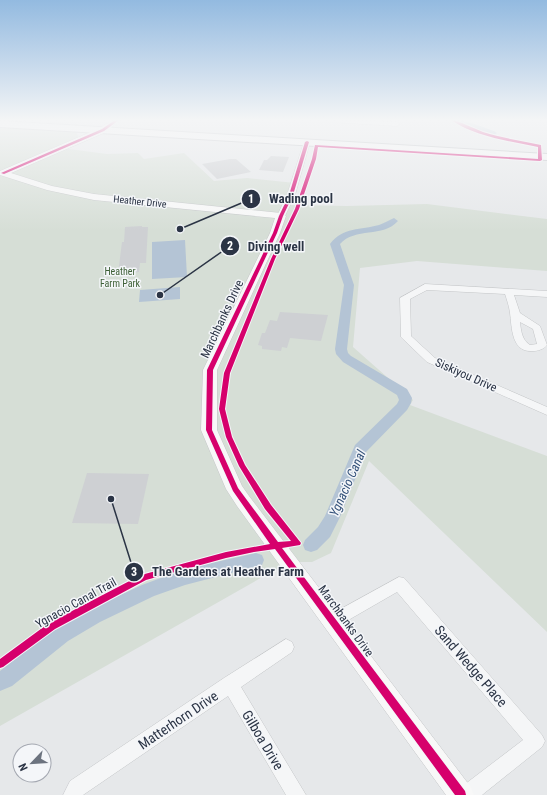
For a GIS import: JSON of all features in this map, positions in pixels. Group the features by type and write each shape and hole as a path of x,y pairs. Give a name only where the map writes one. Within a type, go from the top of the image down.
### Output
{"street":[{"path":"1,174 39,157"},
{"name":"Marchbanks Drive","path":"303,157 293,191 275,233 210,370 210,430 235,489 243,501 461,795"},
{"name":"Heather Drive","path":"1,174 50,188 94,197 281,216"},
{"name":"Siskiyou Drive","path":"547,294 425,287 404,298 406,337 431,360 547,411"},
{"path":"509,292 516,315"},
{"name":"Sand Wedge Place","path":"333,621 399,583 536,741 467,795"},
{"name":"Matterhorn Drive","path":"72,795 77,788 286,647"},
{"name":"Gilboa Drive","path":"230,684 296,795"}],"green space":[{"name":"Heather Farm Park","path":"0,157 142,157 144,159 157,157 188,157 214,181 247,178 295,183 287,205 347,206 427,204 547,219 547,271 417,261 360,268 353,347 413,400 410,405 547,456 547,632 369,461 331,553 312,562 289,562 0,726"}],"water":[{"path":"185,240 187,277 152,279 152,242"},
{"path":"180,287 180,299 139,302 140,290"}],"building":[{"path":"270,157 289,157 283,172 259,170 264,160 267,160"},
{"path":"236,159 251,172 217,179 202,164"},
{"path":"125,227 148,227 146,263 140,263 139,272 118,274 122,242 124,242"},
{"path":"280,312 328,315 321,341 290,338 287,348 282,347 281,351 262,349 262,346 258,345 262,333 265,333 270,320 277,321"},
{"path":"87,473 149,474 138,524 72,523"}],"waterway":[{"name":"Ygnacio Canal","path":"311,545 324,532 332,517 360,449 402,407 405,401 405,396 402,392 347,359 342,354 341,349 349,285 335,244 341,238 355,231 379,228 394,221"},
{"name":"Ygnacio Canal","path":"0,681 5,679 61,635 94,616 148,590 185,577 256,560"}],"cycle path":[{"path":"3,173 40,157"},
{"path":"302,157 291,195 275,233 210,370 209,430 235,489 243,501 461,795"},
{"name":"Ygnacio Canal Trail","path":"0,664 52,626 144,577 226,555 254,549 297,543 268,507 242,466 229,437 222,409 227,373 273,259 297,209 314,157"},
{"name":"Ygnacio Canal Trail","path":"494,157 540,160 540,157"}],"place":[{"name":"Wading pool","path":"180,229"},
{"name":"Diving well","path":"160,295"},
{"name":"The Gardens at Heather Farm","path":"111,499"}]}
